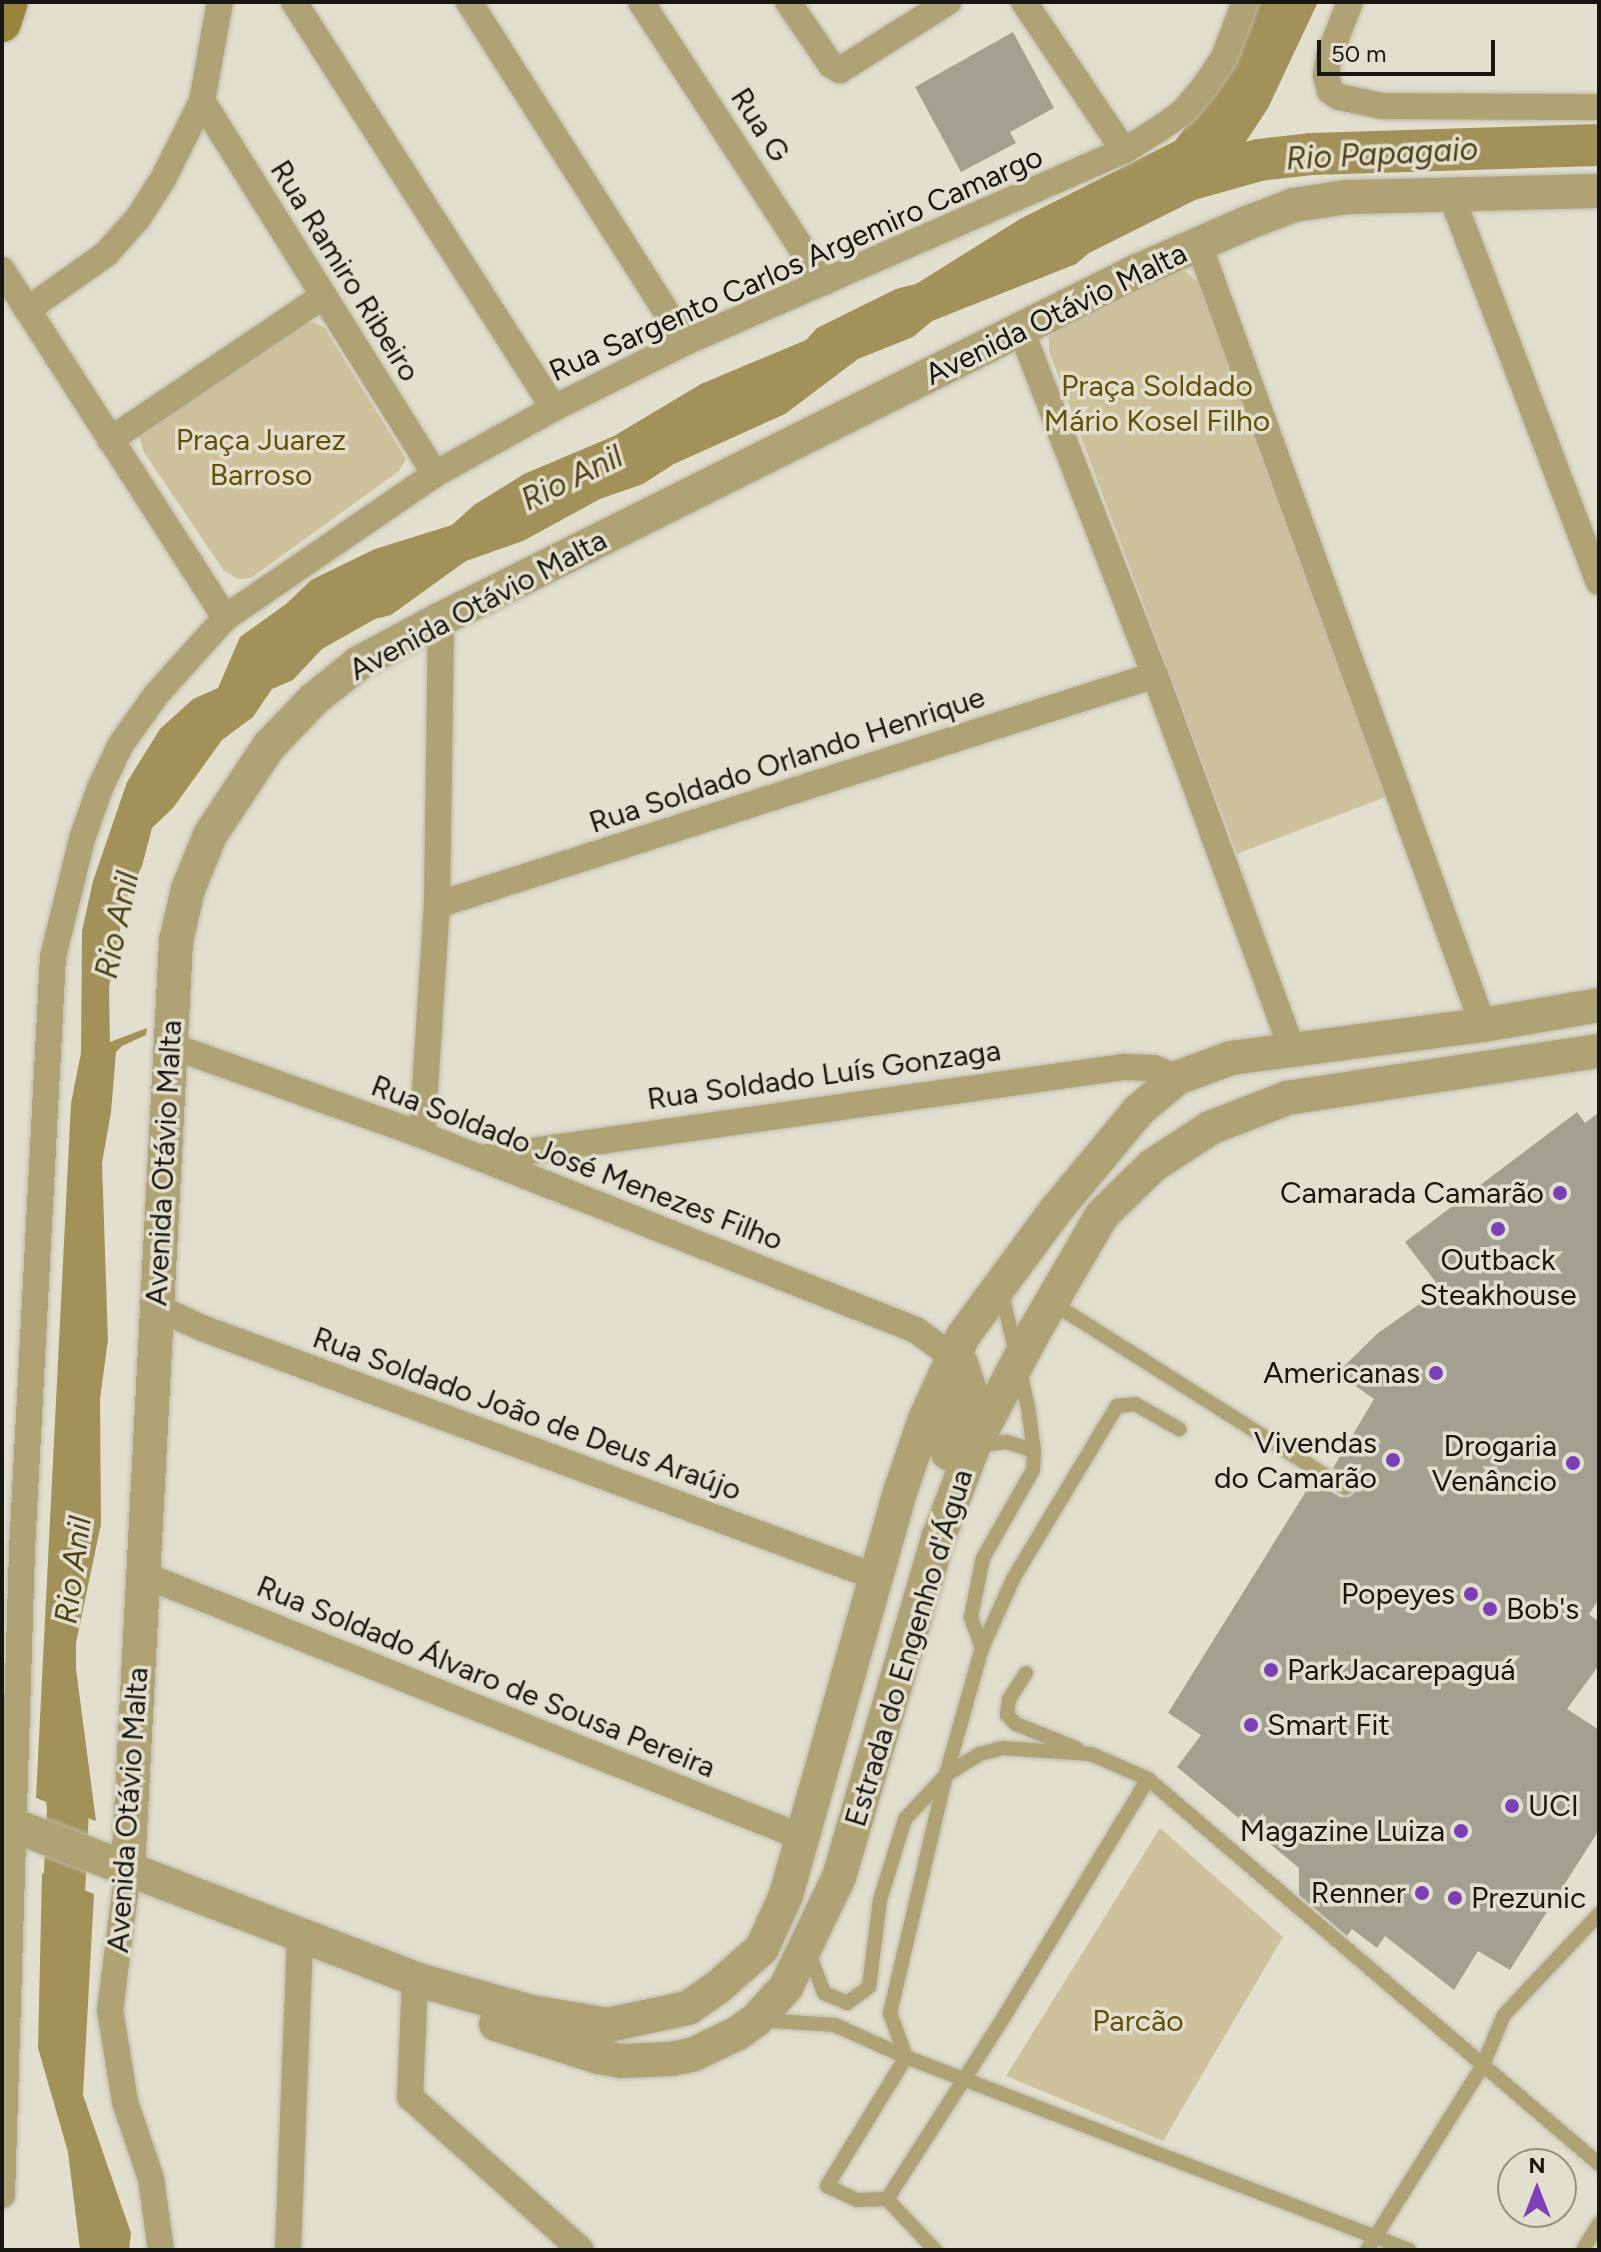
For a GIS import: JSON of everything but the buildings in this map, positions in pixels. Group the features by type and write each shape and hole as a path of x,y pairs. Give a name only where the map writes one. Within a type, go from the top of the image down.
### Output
{"main road":[{"path":"2,23 9,2"}],"street":[{"path":"27,310 106,254 138,218 163,179 202,101 220,2"},
{"path":"294,2 554,408"},
{"path":"469,2 686,342"},
{"name":"Rua G","path":"641,2 824,283"},
{"path":"788,2 831,65 840,70 930,7"},
{"path":"1024,2 1124,151"},
{"name":"Rua Sargento Carlos Argemiro Camargo","path":"2,2195 22,1550 53,957 82,839 100,788 121,744 156,695 225,618 435,474 554,408 686,342 1124,151 1183,112 1224,57 1245,2"},
{"path":"1350,2 1329,56 1326,75 1330,91 1354,103 1382,106 1599,107"},
{"name":"Rua Ramiro Ribeiro","path":"202,101 435,474"},
{"name":"Avenida Otávio Malta","path":"161,2250 151,2179 119,2074 110,2010 127,1901 120,1867 144,1575 176,941 188,889 210,835 234,794 269,746 314,699 359,663 441,619 1021,330 1199,245 1294,205 1347,197 1599,191"},
{"path":"1451,195 1599,582"},
{"path":"1199,245 1483,1025"},
{"path":"2,270 225,618"},
{"path":"110,440 322,297"},
{"path":"1021,330 1155,675 1291,1047"},
{"path":"422,1135 437,905 441,619"},
{"name":"Rua Soldado Orlando Henrique","path":"437,905 1155,675"},
{"name":"Estrada do Engenho d'Água","path":"15,1826 415,1979 531,2012 608,2025 688,2008 717,1988 762,1948 786,1895 876,1577 926,1417 963,1336 999,1283 1139,1110 1177,1078 1231,1058 1291,1047 1483,1025 1599,1005"},
{"name":"Rua Soldado José Menezes Filho","path":"169,1045 422,1135 916,1330 954,1358"},
{"name":"Estrada do Engenho d'Água","path":"415,1979 480,2018 622,2061 671,2059 694,2054 738,2033 756,2020 786,1987 839,1877 939,1536 973,1447 1102,1215 1152,1166 1210,1128 1287,1098 1599,1051"},
{"name":"Rua Soldado Luís Gonzaga","path":"479,1158 1123,1067 1154,1068 1177,1078"},
{"name":"Rua Soldado João de Deus Araújo","path":"156,1307 202,1328 876,1577"},
{"path":"908,1641 922,1539 947,1454 966,1409 967,1377 954,1358"},
{"name":"Rua Soldado Álvaro de Sousa Pereira","path":"144,1575 804,1838"},
{"path":"291,2247 300,1934"},
{"path":"415,1979 410,2097 581,2250"}],"lane":[{"path":"982,1648 971,1617 983,1558 1033,1470 1034,1451 999,1283"},
{"path":"1051,1302 1345,1488"},
{"path":"906,2057 890,2013 946,1775 982,1648 1013,1579 1117,1406 1135,1404 1179,1429"},
{"path":"973,1447 1007,1442 1034,1451"},
{"path":"1026,1673 1009,1699 1007,1715 1016,1724 1148,1779 1599,2164"},
{"path":"807,1947 824,1993 847,2003 869,1987 880,1900 905,1819 946,1775 980,1754 1002,1748 1091,1754"},
{"path":"887,2199 966,2077 1148,1779"},
{"path":"1371,2244 1482,2067 1504,2015 1599,1914"},
{"path":"756,2020 835,2025 906,2057 966,2077 1371,2244 1409,2250"},
{"path":"906,2057 827,2186 857,2200 887,2199 935,2250"},
{"path":"1583,2250 1599,2223"}],"green space":[{"name":"Praça Soldado Mário Kosel Filho","path":"1168,270 1184,271 1201,284 1391,795 1237,854 1049,351 1049,336 1060,324"},
{"name":"Praça Juarez Barroso","path":"314,322 324,327 406,459 399,471 251,578 238,579 224,571 143,451 139,434 302,324"},
{"name":"Parcão","path":"1160,1828 1283,1937 1163,2141 1006,2076"}],"water":[{"path":"1253,2 1318,2 1268,108 1234,160 1242,166 1209,193 1089,253 1076,264 932,321 913,337 858,359 785,414 674,464 643,484 600,499 523,541 466,561 391,615 375,619 322,649 293,680 272,689 253,717 222,740 173,808 152,828 142,866 126,899 109,987 110,1042 147,1028 146,1035 116,1052 111,1112 102,1163 108,1340 100,1399 101,1524 76,1643 76,1669 96,1821 36,1798 71,1103 81,1053 82,931 93,881 127,782 160,729 193,699 218,688 240,637 286,604 311,580 375,549 452,525 474,505 524,474 614,436 701,384 806,340 817,328 896,289 916,284 1020,219 1175,141 1211,93"},
{"path":"42,1873 94,1894 83,2095 131,2233 129,2250 80,2250 68,2152 38,2048"}],"waterway":[{"name":"Rio Papagaio","path":"1188,180 1259,160 1311,154 1599,145"},
{"name":"Rio Anil","path":"62,1935 68,1809 63,1754"}],"place":[{"name":"Camarada Camarão","path":"1560,1193"},
{"name":"Outback Steakhouse","path":"1498,1229"},
{"name":"Americanas","path":"1436,1373"},
{"name":"Vivendas do Camarão","path":"1393,1460"},
{"name":"Drogaria Venâncio","path":"1573,1463"},
{"name":"Popeyes","path":"1471,1594"},
{"name":"Bob's","path":"1490,1609"},
{"name":"ParkJacarepaguá","path":"1271,1670"},
{"name":"Smart Fit","path":"1251,1725"},
{"name":"UCI","path":"1512,1806"},
{"name":"Magazine Luiza","path":"1461,1831"},
{"name":"Renner","path":"1422,1893"},
{"name":"Prezunic","path":"1455,1898"}]}
